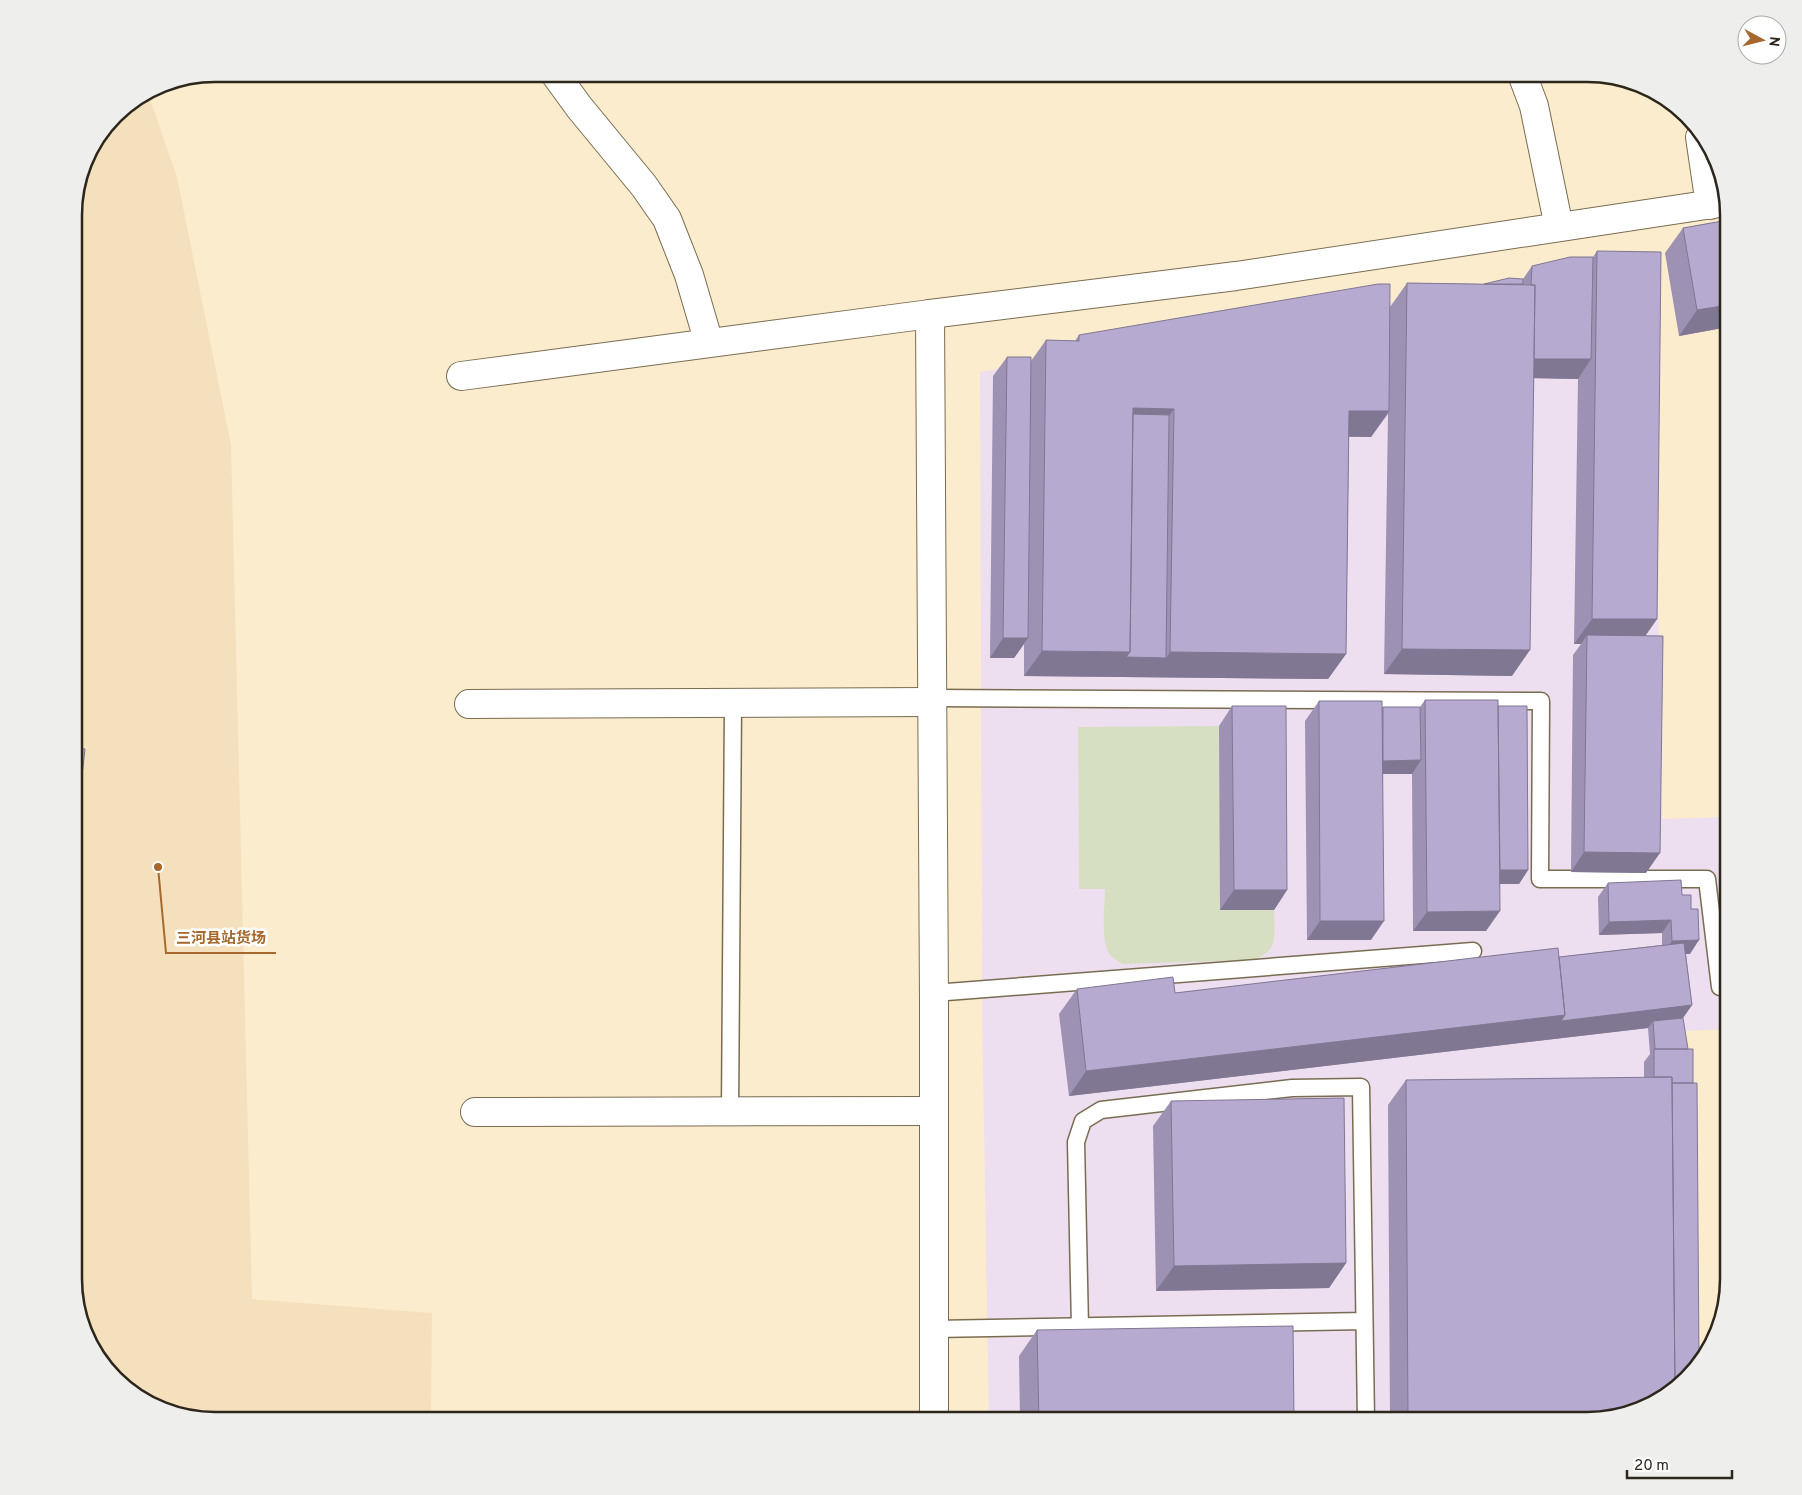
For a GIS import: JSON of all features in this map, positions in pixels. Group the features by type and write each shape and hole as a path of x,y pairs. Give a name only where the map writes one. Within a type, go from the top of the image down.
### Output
{"street":[{"path":"1525,82 1534,106 1559,227"},
{"path":"561,83 644,186 667,219 688,275 709,343"},
{"path":"461,376 1236,276 1718,203 1705,155"},
{"path":"930,314 934,993 934,1412"},
{"path":"469,704 932,700"},
{"path":"475,1112 934,1112"}],"lane":[{"path":"932,700 1541,700 1540,879 1707,879 1720,987"},
{"path":"730,1112 733,703"},
{"path":"934,993 1473,951"},
{"path":"1080,1326 1076,1142 1083,1121 1101,1110 1292,1088 1361,1087 1366,1412"},
{"path":"934,1329 1364,1321"}],"shaded area":[{"path":"150,99 177,177 231,445 252,1299 432,1313 431,1412 216,1412 181,1408 149,1395 116,1367 96,1338 87,1314 83,1288 83,207 87,181 96,157 105,142 121,121"},
{"path":"1652,259 1662,819 1720,817 1720,1029 1685,1031 1642,1400 1621,1408 1586,1412 989,1412 982,1009 980,372"}],"green space":[{"path":"1219,726 1221,910 1274,910 1274,940 1272,946 1268,952 1253,960 1123,964 1110,955 1105,941 1105,889 1079,889 1078,727"}],"building":[{"path":"1720,221 1720,306 1697,310 1683,228"},
{"path":"1597,251 1661,252 1657,619 1592,619"},
{"path":"1570,257 1593,257 1591,359 1534,359 1535,285 1531,285 1532,266"},
{"path":"1509,278 1523,279 1523,284 1484,284"},
{"path":"1407,283 1535,285 1530,650 1402,649"},
{"path":"1378,284 1390,284 1389,411 1349,411 1346,654 1170,652 1174,409 1133,408 1130,652 1042,651 1046,340 1079,341 1079,335"},
{"path":"1007,357 1031,357 1028,638 1003,638"},
{"path":"1133,414 1169,415 1166,658 1126,657 1130,652"},
{"path":"1587,635 1663,636 1660,853 1584,852"},
{"path":"1425,700 1498,700 1500,911 1427,912"},
{"path":"1319,701 1382,701 1384,921 1320,921"},
{"path":"1232,706 1286,706 1287,890 1234,890"},
{"path":"1498,706 1527,706 1528,870 1500,870"},
{"path":"1383,707 1420,707 1421,760 1383,761"},
{"path":"83,749 85,749 83,767"},
{"path":"1681,880 1682,895 1691,895 1691,909 1698,909 1699,940 1672,941 1671,920 1609,922 1608,883"},
{"path":"1684,943 1692,1005 1561,1021 1565,1015 1559,957"},
{"path":"1558,948 1565,1015 1086,1071 1077,989 1173,977 1175,993"},
{"path":"1683,1018 1688,1049 1655,1049 1653,1021"},
{"path":"1654,1049 1693,1049 1693,1083 1672,1083 1672,1077 1654,1077"},
{"path":"1672,1077 1675,1379 1645,1399 1621,1408 1604,1411 1408,1412 1406,1080"},
{"path":"1672,1083 1697,1083 1699,1350 1681,1374 1675,1379"},
{"path":"1344,1098 1346,1263 1174,1266 1171,1101"},
{"path":"1293,1326 1294,1412 1039,1412 1037,1330"}],"place":[{"name":"三河县站货场","path":"158,867"}]}
